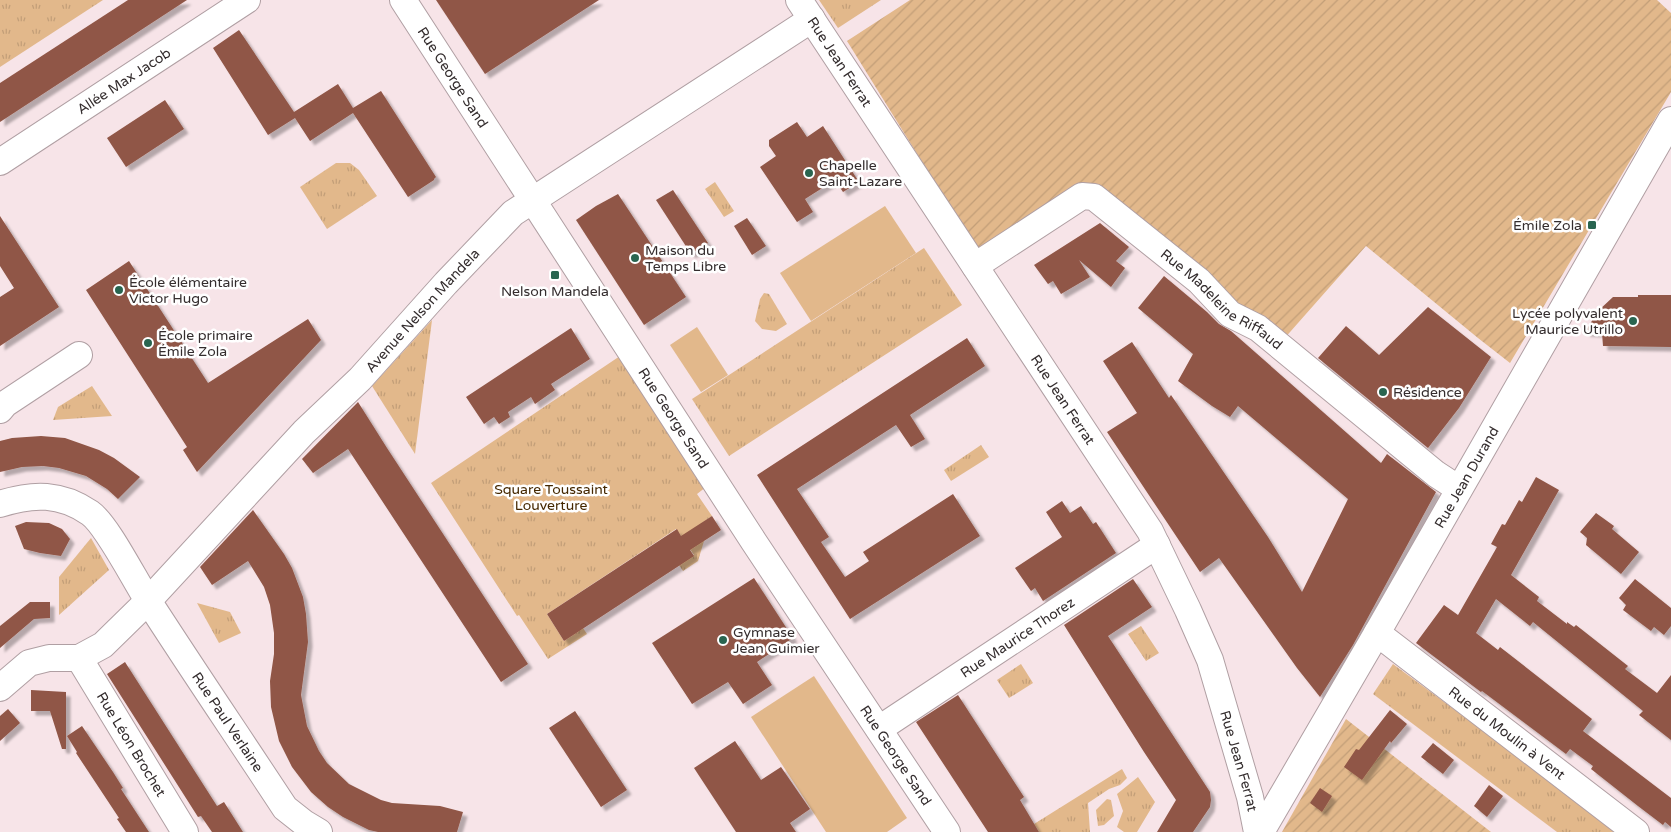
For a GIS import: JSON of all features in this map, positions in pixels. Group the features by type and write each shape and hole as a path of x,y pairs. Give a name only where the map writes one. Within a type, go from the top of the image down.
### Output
{"street":[{"name":"Allée Max Jacob","path":"0,162 247,0"},
{"name":"Rue George Sand","path":"403,0 754,542 947,832"},
{"name":"Avenue Nelson Mandela","path":"79,658 103,645 148,601 304,432 360,379 512,213 806,10"},
{"name":"Rue Jean Ferrat","path":"806,10 1150,531 1210,660 1250,797 1257,832"},
{"name":"Rue Jean Durand","path":"1261,832 1671,120"},
{"name":"Rue Madeleine Riffaud","path":"975,266 1082,196 1094,197 1199,281 1230,314 1258,328 1436,474 1459,488"},
{"path":"0,410 5,404 79,355"},
{"name":"Rue Paul Verlaine","path":"0,504 34,496 55,498 74,504 92,515 108,535 148,601 285,808 319,832"},
{"name":"Rue Maurice Thorez","path":"879,729 1157,545"},
{"name":"Rue du Moulin à Vent","path":"1377,633 1636,832"},
{"path":"0,688 29,663 49,658 79,658"},
{"name":"Rue Léon Brochet","path":"79,658 185,832"}],"green space":[{"path":"0,0 103,0 0,67"},
{"path":"819,0 881,0 838,28"},
{"path":"910,0 1657,0 1671,13 1671,92 1510,363 1366,246 1283,340 1084,188 978,252 847,41"},
{"path":"336,163 350,163 359,170 377,196 327,229 300,187"},
{"path":"715,182 734,211 724,217 705,189"},
{"path":"885,206 916,253 811,321 780,273"},
{"path":"924,248 962,305 729,456 692,399"},
{"path":"764,293 769,294 787,324 776,331 762,329 755,321 760,299"},
{"path":"432,320 415,454 372,386"},
{"path":"697,327 728,375 701,392 670,345"},
{"name":"Square Toussaint Louverture","path":"620,356 706,487 697,494 712,516 702,523 704,541 698,561 683,571 679,565 694,555 676,529 547,614 564,641 583,628 587,634 548,659 519,615 517,616 431,483"},
{"path":"92,386 112,416 53,420 58,407"},
{"path":"981,445 989,457 951,481 944,470"},
{"path":"91,538 109,570 59,615 59,577"},
{"path":"197,603 230,612 241,633 219,643"},
{"path":"1141,626 1159,653 1146,661 1128,634"},
{"path":"1021,664 1033,683 1009,698 997,680"},
{"path":"1393,664 1619,832 1557,832 1373,694"},
{"path":"814,676 907,818 887,832 826,832 751,717"},
{"path":"1346,719 1491,832 1282,832"},
{"path":"1122,769 1127,778 1120,785 1109,789 1088,803 1090,832 1039,832 1034,824"},
{"path":"1138,777 1155,802 1137,832 1124,832 1117,827 1123,811 1117,794"},
{"path":"1107,799 1111,800 1114,816 1104,825 1098,826 1096,810"}],"building":[{"path":"128,0 187,0 0,122 0,83"},
{"path":"436,0 599,0 485,74"},
{"path":"239,30 294,112 338,84 353,108 381,91 436,177 434,180 408,197 353,113 310,141 295,118 268,135 213,48"},
{"path":"165,100 184,129 126,167 107,138"},
{"name":"Chapelle Saint-Lazare","path":"797,122 807,137 823,126 859,182 843,192 835,180 805,199 813,212 797,222 760,167 776,156 769,146 769,140"},
{"path":"673,190 708,243 691,254 656,200"},
{"path":"618,194 686,297 644,325 576,220"},
{"path":"0,216 59,307 0,346 0,297 14,288 0,266"},
{"path":"747,218 766,246 752,255 734,226"},
{"path":"1100,223 1129,247 1116,261 1125,268 1111,287 1079,260 1090,277 1061,294 1053,281 1048,284 1034,265"},
{"path":"129,261 208,383 308,319 321,340 197,472 183,450 187,447 86,290"},
{"path":"1164,276 1219,324 1231,331 1381,463 1387,454 1436,492 1353,645 1320,697 1297,668 1219,558 1200,572 1107,432 1137,413 1103,361 1132,342 1169,398 1171,395 1268,537 1302,592 1348,499 1238,406 1230,417 1178,381 1193,354 1138,308"},
{"path":"1638,295 1671,295 1671,347 1603,346 1602,333 1585,332 1598,311 1613,297 1638,297"},
{"path":"1428,307 1491,357 1459,408 1428,448 1318,358 1346,326 1379,355"},
{"path":"571,328 590,359 551,384 555,390 535,404 531,397 508,412 510,417 499,424 494,417 484,424 466,397"},
{"path":"967,338 985,366 910,415 925,439 911,447 896,425 797,489 829,537 821,542 845,577 869,561 863,552 953,494 980,536 850,619 757,475"},
{"path":"358,402 528,664 501,682 348,449 313,473 302,459"},
{"path":"41,436 65,438 99,450 114,458 140,477 118,499 107,489 86,476 59,468 43,466 22,467 0,472 0,441 12,438"},
{"path":"1536,477 1559,490 1511,575 1539,597 1537,601 1567,624 1567,622 1574,627 1576,625 1628,666 1625,669 1657,693 1671,675 1671,740 1639,715 1643,711 1533,622 1530,626 1496,599 1476,633 1498,650 1500,647 1592,719 1583,731 1671,798 1671,827 1665,822 1663,825 1638,806 1591,769 1593,766 1570,749 1566,754 1416,643 1444,605 1458,615 1497,547 1491,544 1502,524 1505,525 1519,500 1522,502"},
{"path":"1062,501 1070,513 1081,506 1093,524 1096,522 1116,553 1043,601 1035,588 1031,591 1015,568 1062,537 1046,512"},
{"path":"253,510 284,554 292,568 303,597 308,642 301,695 307,726 319,751 327,763 349,784 381,800 392,803 440,806 463,812 457,832 378,832 369,830 328,807 311,792 292,767 279,741 271,707 270,681 274,654 274,633 270,605 264,587 248,561 212,585 200,567"},
{"path":"1596,513 1614,526 1612,529 1639,552 1621,574 1586,545 1587,538 1580,532"},
{"path":"712,516 721,530 690,550 694,556 564,641 547,614 677,529 681,536"},
{"path":"26,522 49,523 62,529 70,539 61,556 24,549 15,526"},
{"name":"Gymnase Jean Guimier","path":"754,578 793,638 757,662 772,685 743,704 728,682 692,704 652,643"},
{"path":"1133,579 1152,607 1108,636 1210,792 1210,807 1193,832 1157,832 1176,800 1064,625"},
{"path":"1635,579 1671,608 1671,626 1664,635 1654,627 1651,631 1623,610 1626,605 1619,598"},
{"path":"30,602 50,602 50,618 34,619 0,648 0,626"},
{"path":"125,662 217,806 224,802 243,832 212,832 201,816 198,817 107,674"},
{"path":"31,690 66,692 66,749 62,749 50,711 31,711"},
{"path":"958,695 1024,797 1020,800 1039,832 988,832 916,722"},
{"path":"8,709 20,723 0,741 0,716"},
{"path":"1390,710 1407,724 1391,743 1390,741 1362,780 1344,767 1356,749 1359,750"},
{"path":"575,711 627,790 601,807 549,728"},
{"path":"82,726 113,772 123,788 121,789 149,832 126,832 117,819 119,818 76,753 67,736"},
{"path":"735,741 761,780 781,767 810,809 790,823 796,832 736,832 694,768"},
{"path":"1433,743 1454,760 1443,774 1421,757"},
{"path":"1489,785 1503,796 1487,817 1474,806"},
{"path":"1320,788 1332,796 1322,812 1310,803"}],"place":[{"name":"Chapelle Saint-Lazare","path":"809,173"},
{"name":"Émile Zola","path":"1592,225"},
{"name":"Maison du Temps Libre","path":"635,258"},
{"name":"Nelson Mandela","path":"555,275"},
{"name":"École élémentaire Victor Hugo","path":"119,290"},
{"name":"Lycée polyvalent Maurice Utrillo","path":"1633,321"},
{"name":"École primaire Émile Zola","path":"148,343"},
{"name":"Résidence","path":"1383,392"},
{"name":"Gymnase Jean Guimier","path":"723,640"}]}
